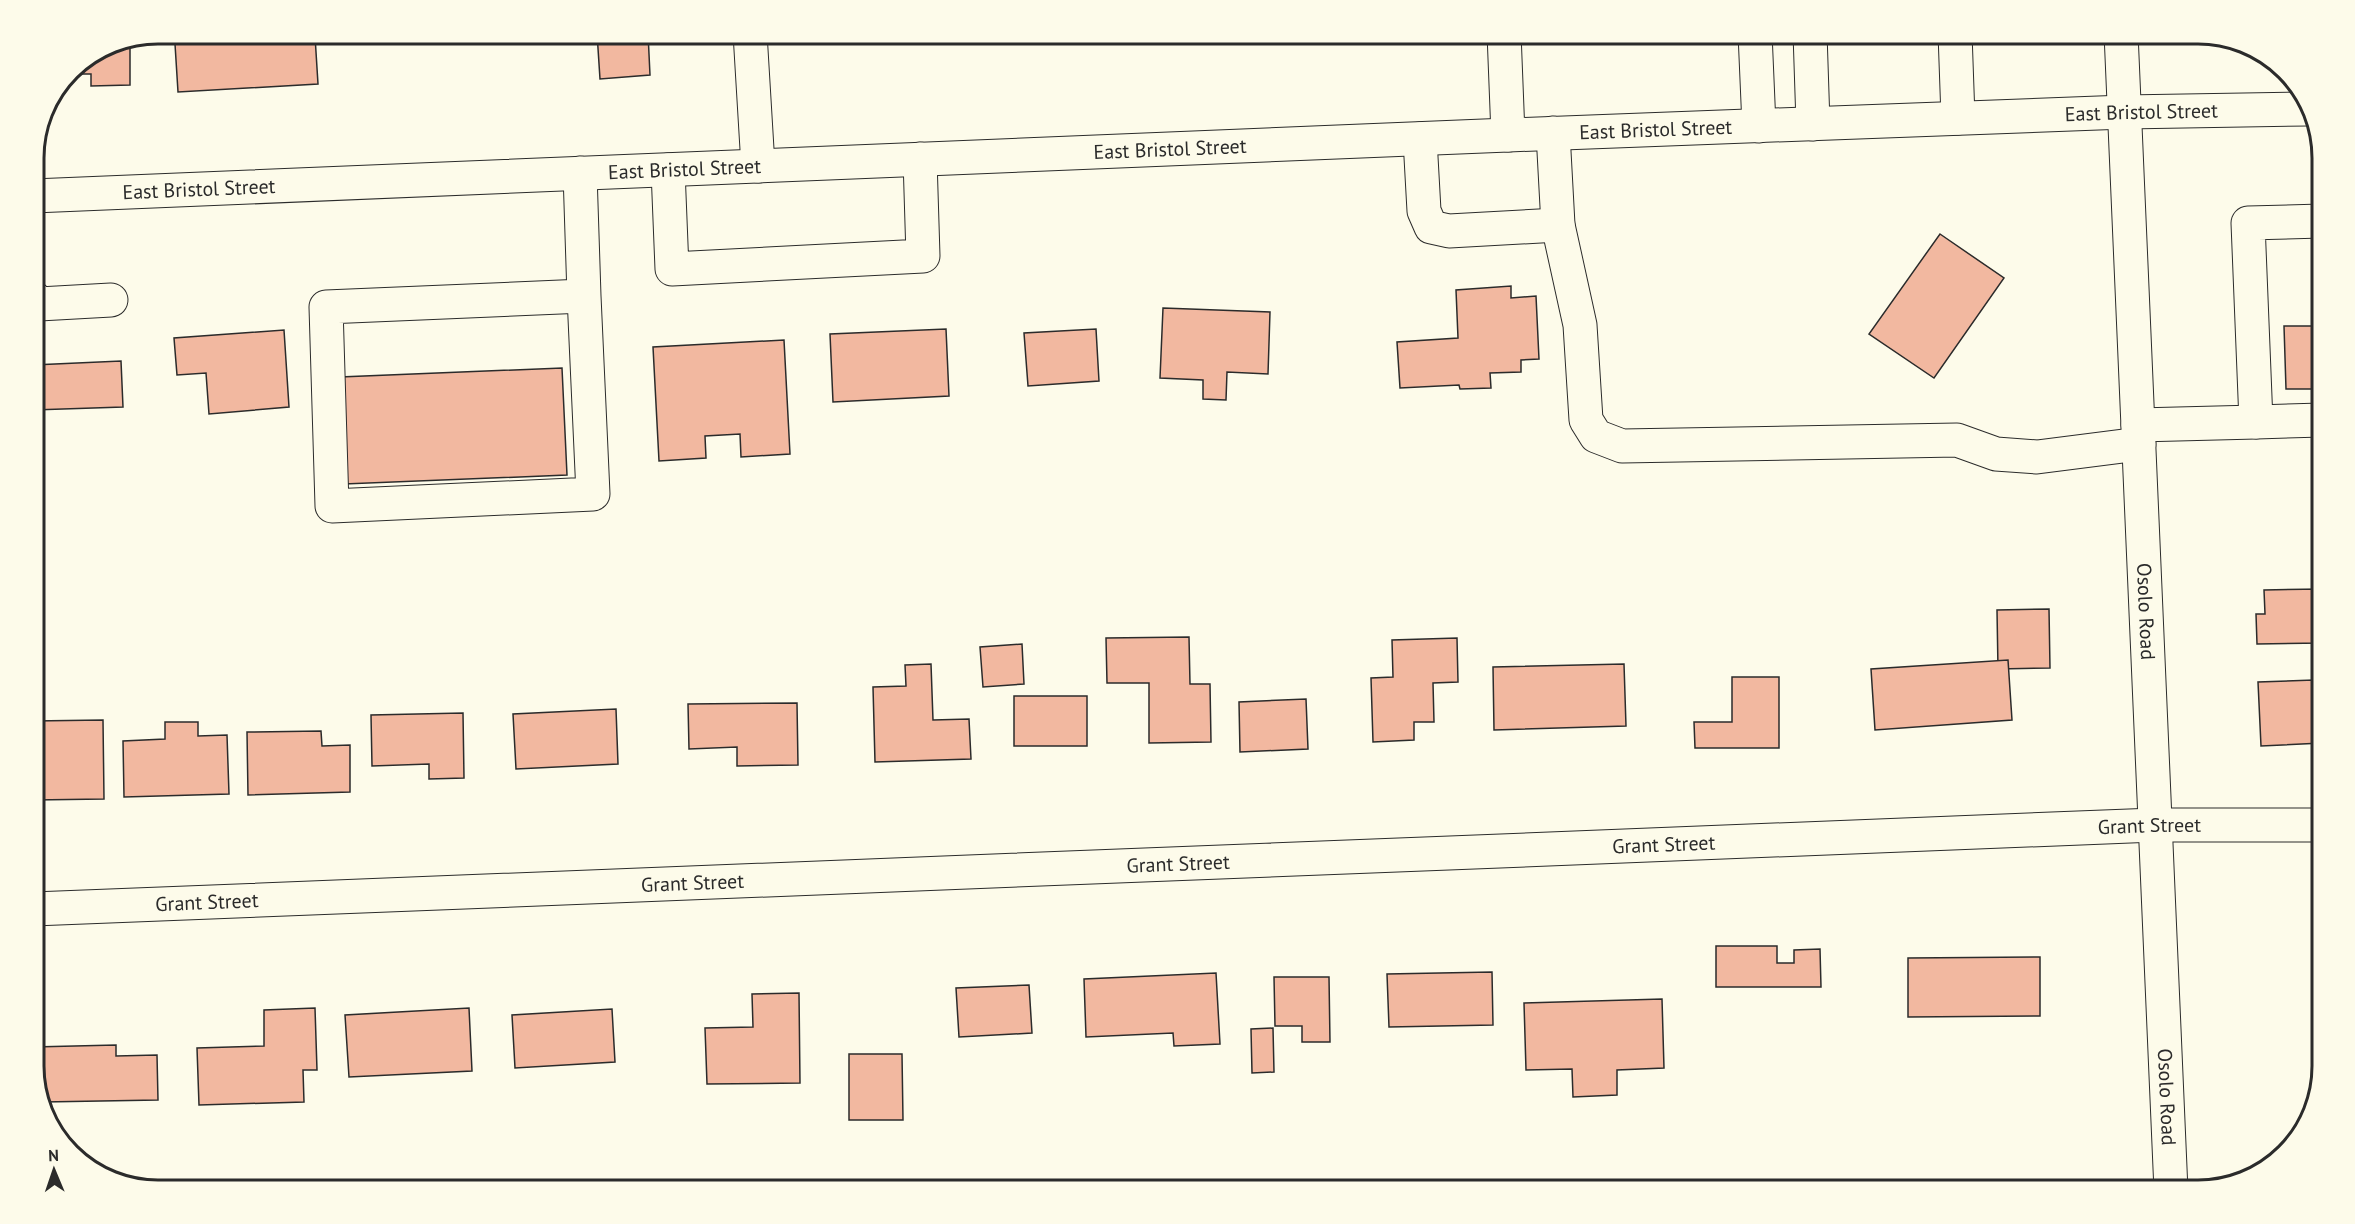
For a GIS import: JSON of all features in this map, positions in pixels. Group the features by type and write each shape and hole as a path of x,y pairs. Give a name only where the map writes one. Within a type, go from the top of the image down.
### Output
{"street":[{"path":"751,44 758,166"},
{"path":"1504,44 1508,135"},
{"path":"1755,44 1759,126"},
{"path":"1810,44 1812,124"},
{"path":"1955,44 1958,118"},
{"name":"Osolo Road","path":"2122,44 2171,1180"},
{"name":"East Bristol Street","path":"44,196 2125,111 2301,109"},
{"path":"1553,133 1558,225 1580,325 1586,420 1596,436 1622,446 1957,440 1996,454 2037,457 2138,435 2256,422 2311,420"},
{"path":"1420,139 1424,211 1431,227 1449,231 1558,225"},
{"path":"668,170 672,269 922,256 920,159"},
{"path":"580,173 593,494 332,506 326,307 584,296"},
{"path":"2256,422 2248,223 2311,221"},
{"path":"44,304 111,300"},
{"name":"Grant Street","path":"44,909 2155,825 2312,825"}],"building":[{"path":"175,44 316,44 318,84 178,92"},
{"path":"598,44 649,44 650,75 600,79"},
{"path":"130,47 130,85 91,86 91,74 80,74 100,59"},
{"path":"1940,234 2004,278 1934,378 1869,334"},
{"path":"1511,286 1511,298 1536,296 1539,359 1521,360 1521,372 1490,373 1491,388 1460,389 1459,385 1400,388 1397,342 1458,338 1456,290"},
{"path":"1163,308 1270,312 1268,374 1227,372 1226,400 1203,399 1203,380 1160,378"},
{"path":"2284,326 2311,326 2311,389 2286,389"},
{"path":"946,329 949,396 833,402 830,334"},
{"path":"1096,329 1099,381 1028,386 1024,333"},
{"path":"284,330 289,407 209,414 206,373 177,375 174,338"},
{"path":"784,340 790,454 741,457 740,434 705,436 706,458 659,461 653,347"},
{"path":"121,361 123,407 44,410 44,364"},
{"path":"562,368 567,475 344,484 340,377"},
{"path":"2311,589 2312,643 2257,644 2256,614 2265,614 2264,590"},
{"path":"2049,609 2050,668 1998,669 1997,610"},
{"path":"1189,637 1190,684 1210,684 1211,742 1149,743 1149,683 1107,683 1106,638"},
{"path":"1457,638 1458,682 1433,683 1434,722 1414,722 1414,740 1373,742 1371,678 1393,677 1392,640"},
{"path":"1022,644 1024,684 983,687 980,647"},
{"path":"2008,660 2012,720 1875,730 1871,669"},
{"path":"931,664 933,720 969,719 971,759 875,762 873,687 906,686 905,665"},
{"path":"1624,664 1626,726 1494,730 1493,667"},
{"path":"1732,677 1779,677 1779,748 1695,748 1694,722 1732,722"},
{"path":"2312,680 2312,744 2261,746 2258,682"},
{"path":"1014,696 1087,696 1087,746 1014,746"},
{"path":"1306,699 1308,749 1240,752 1239,702"},
{"path":"797,703 798,765 737,766 737,747 689,749 688,704"},
{"path":"616,709 618,764 516,769 513,714"},
{"path":"463,713 464,778 429,779 429,764 372,766 371,715"},
{"path":"103,720 104,799 44,800 44,721"},
{"path":"165,722 198,722 198,736 227,735 229,794 124,797 123,741 165,739"},
{"path":"321,731 322,746 350,745 350,792 248,795 247,732"},
{"path":"1716,946 1777,946 1777,963 1794,963 1794,950 1820,949 1821,987 1716,987"},
{"path":"2040,957 2040,1016 1908,1017 1908,958"},
{"path":"1492,972 1493,1025 1389,1027 1387,974"},
{"path":"1216,973 1220,1044 1174,1046 1173,1033 1086,1037 1084,979"},
{"path":"1274,977 1329,977 1330,1042 1302,1042 1302,1026 1275,1026"},
{"path":"1029,985 1032,1033 959,1037 956,988"},
{"path":"799,993 800,1083 707,1084 705,1028 753,1027 752,994"},
{"path":"1662,999 1664,1068 1617,1070 1617,1095 1573,1097 1572,1069 1526,1070 1524,1003"},
{"path":"315,1008 317,1070 303,1070 304,1102 199,1105 197,1048 264,1046 264,1010"},
{"path":"469,1008 472,1071 349,1077 345,1015"},
{"path":"612,1009 615,1062 515,1068 512,1015"},
{"path":"1273,1028 1274,1072 1252,1073 1251,1029"},
{"path":"116,1045 116,1056 157,1055 158,1100 50,1102 44,1074 44,1047"},
{"path":"849,1054 902,1054 903,1120 849,1120"}]}
